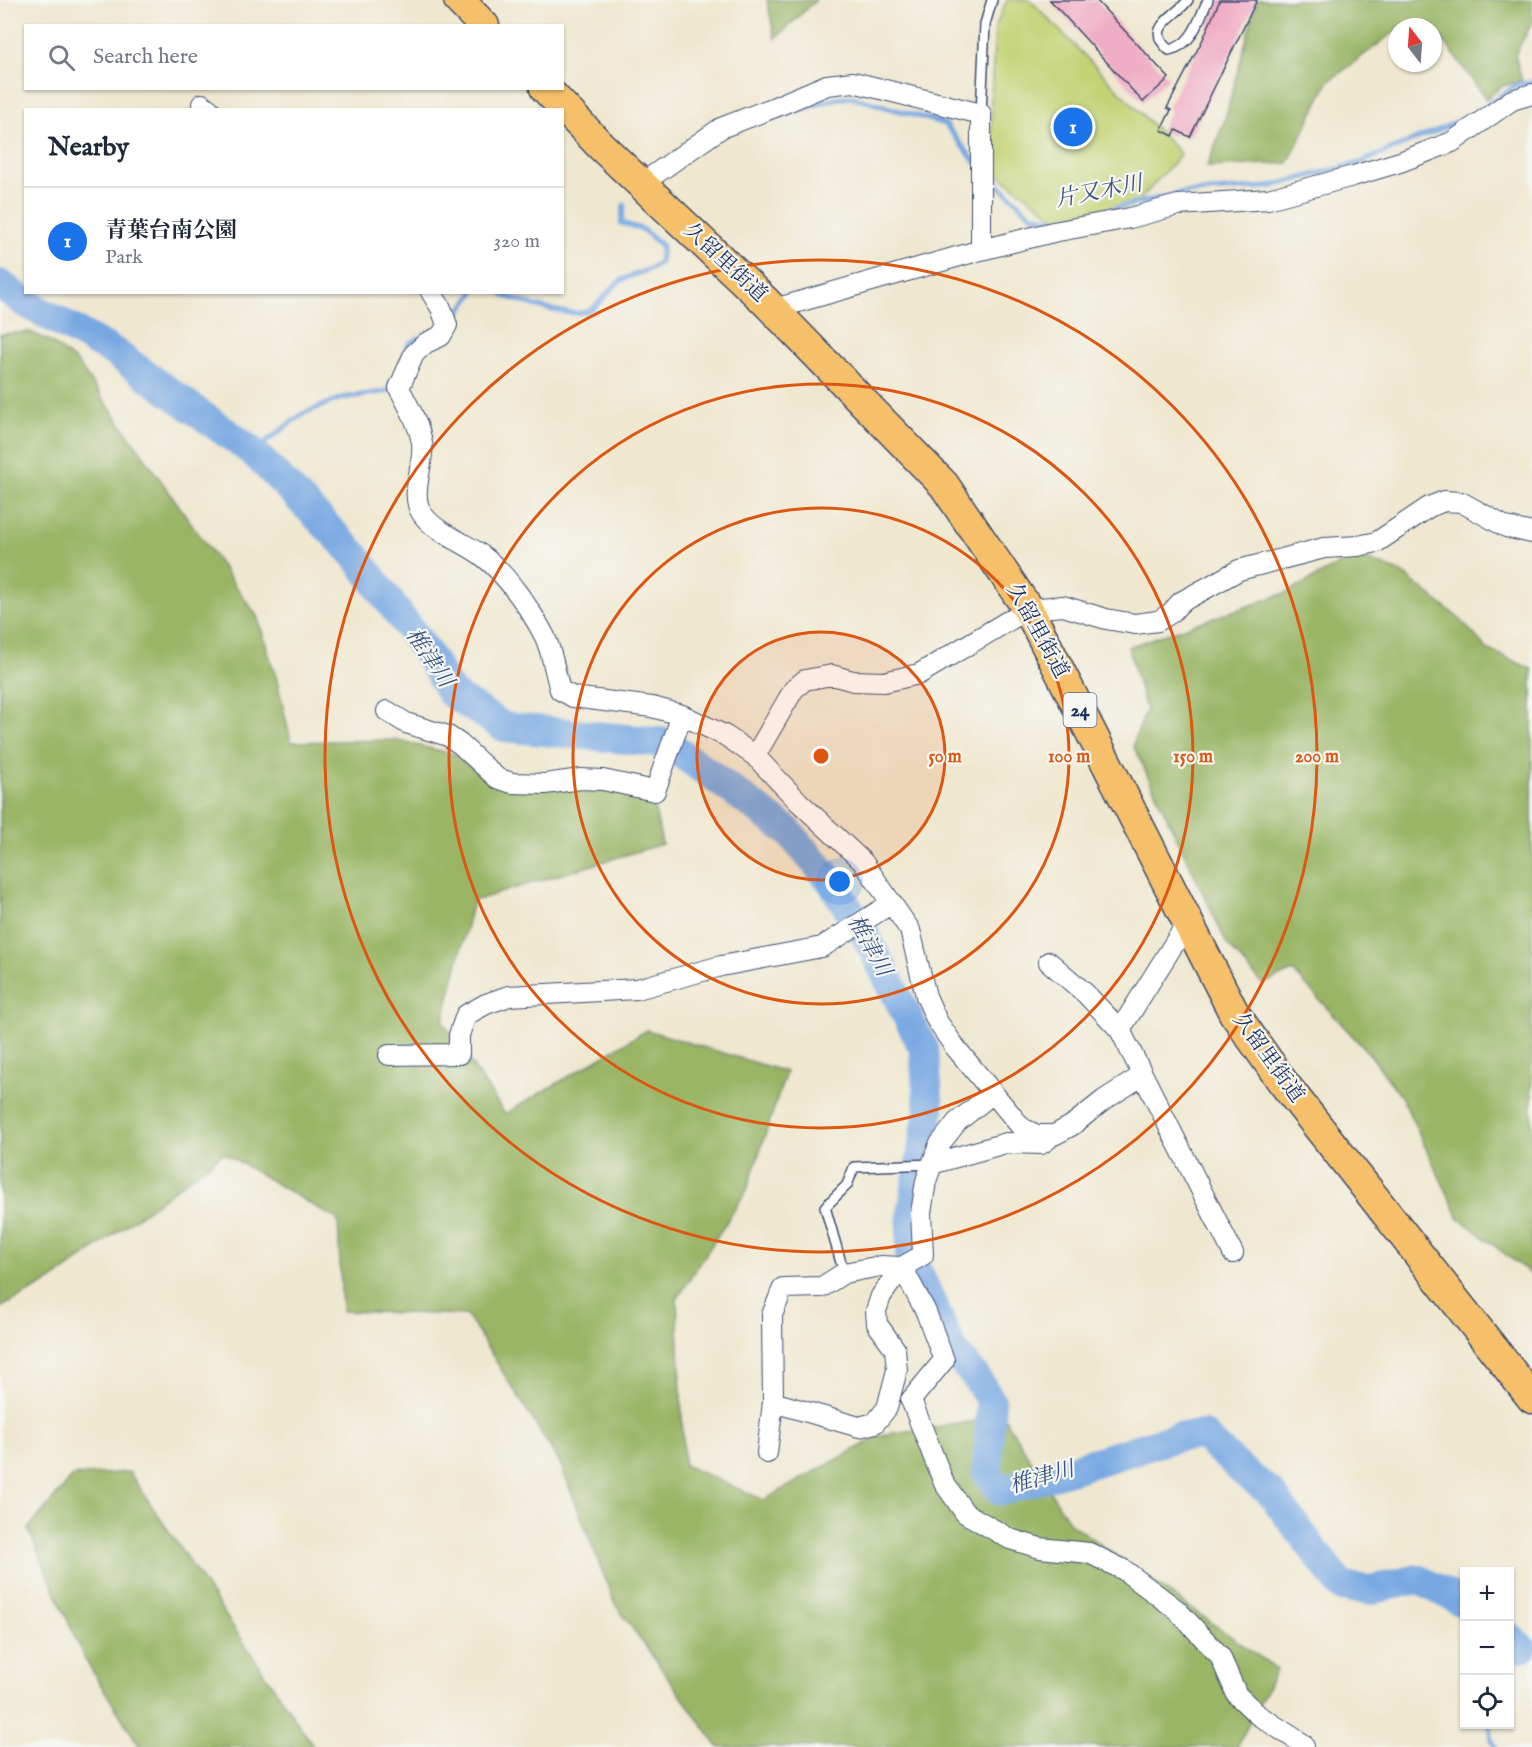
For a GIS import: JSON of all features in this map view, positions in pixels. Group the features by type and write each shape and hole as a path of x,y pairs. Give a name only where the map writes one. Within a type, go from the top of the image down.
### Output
{"main road":[{"path":"459,0 481,24"},
{"name":"久留里街道","path":"547,90 641,184 774,309 944,485 1028,609 1234,1013 1282,1081 1532,1398"}],"street":[{"path":"641,184 721,128 827,84 853,82 981,114 981,250"},
{"path":"774,309 981,250 1053,232 1130,218 1178,205 1268,199 1353,176 1400,162 1452,142 1512,100 1532,94"},
{"path":"432,294 441,308 447,325 441,336 426,343 414,354 399,388 415,418 422,442 422,462 416,490 421,513 431,524 483,556 500,571 546,638 560,690 573,697 652,707 682,715 726,736 755,756 799,802 863,862 910,930 926,996 936,1021 1022,1128 1037,1135 1054,1135"},
{"path":"755,756 794,688 805,680 832,675 853,681 884,682 919,674 1028,609 1063,606 1106,619 1135,624 1158,621 1171,613 1181,602 1239,570 1324,548 1358,546 1377,542 1429,507 1443,501 1461,502 1506,527 1532,533"},
{"path":"387,711 406,723 447,735 497,778 512,783 545,784 581,778 603,780 655,791 682,715"},
{"path":"389,1055 459,1054 459,1035 466,1016 486,1004 509,996 637,989 721,966 822,947 892,903"},
{"path":"1120,1030 1188,923"},
{"path":"1049,962 1086,994 1120,1030 1233,1253"},
{"path":"932,1164 1006,1143 1041,1144 1071,1126 1104,1100 1143,1075"},
{"path":"773,1402 859,1427 875,1423 887,1408 897,1370 895,1349 877,1324 876,1311 881,1296 902,1267 923,1255 921,1213 926,1181 939,1145 957,1122 993,1093"},
{"path":"767,1453 773,1402 772,1316 783,1288 822,1287 844,1273 881,1266 902,1267"},
{"path":"902,1267 926,1312 944,1360 911,1400 944,1483 964,1513 1010,1539 1040,1548 1089,1553 1124,1570 1177,1610 1220,1656 1237,1695 1258,1715 1303,1744 1304,1747"}],"lane":[{"path":"981,114 985,24 992,0"},
{"path":"1188,0 1161,25 1159,34 1161,43 1169,50 1180,48 1188,41 1208,0"},
{"path":"844,1273 825,1207 847,1185 854,1167 932,1164"}],"green space":[{"path":"767,0 816,0 775,39"},
{"path":"1007,0 1030,0 1181,154 1136,204 1059,221 993,170 991,99 995,28"},
{"path":"1257,0 1532,0 1532,22 1515,55 1522,81 1502,86 1486,99 1442,38 1442,18 1388,18 1388,37 1328,82 1288,163 1207,167 1225,119"},
{"path":"30,332 48,340 77,362 257,616 277,680 291,742 395,740 457,755 492,785 590,784 653,800 662,844 473,901 443,1022 505,1114 647,1030 786,1072 747,1190 677,1299 684,1465 764,1500 881,1435 1004,1417 1070,1523 1277,1669 1237,1747 718,1747 615,1604 560,1463 467,1315 342,1311 338,1220 224,1153 52,1280 0,1308 0,334"},
{"path":"1356,555 1402,573 1460,619 1487,649 1532,669 1532,1275 1459,1218 1402,1098 1372,1057 1293,971 1262,984 1227,944 1133,745 1146,710 1128,647 1286,593"},
{"path":"129,1472 314,1747 140,1747 84,1658 28,1529 73,1476"}],"building":[{"path":"1050,0 1096,0 1169,78 1143,102"},
{"path":"1220,0 1257,0 1190,137 1176,130 1173,136 1161,130 1171,110 1167,108 1203,39"}],"waterway":[{"name":"片又木川","path":"986,173 1031,215 1059,221 1182,193 1268,187 1362,162 1473,115 1516,85 1532,82"},
{"name":"片又木川","path":"767,120 835,99 852,97 945,124 975,162"},
{"name":"片又木川","path":"503,294 536,306 562,312 584,312 596,306 619,282 656,266 660,262 662,246 642,229 621,223 624,205"},
{"name":"椎津川","path":"0,284 24,302 114,352 253,452 355,555 426,651 452,694 504,727 667,743 788,831 830,880 866,936 924,1049 929,1110 912,1212 910,1255 953,1351 975,1376 991,1401 987,1473 1001,1491 1177,1437 1203,1435 1240,1469 1270,1492 1342,1587 1370,1590 1418,1579 1460,1601"},
{"name":"片又木川","path":"450,320 455,318 473,294"},
{"name":"片又木川","path":"405,353 409,344 419,338"},
{"name":"片又木川","path":"253,452 302,414 342,398 388,391 392,380"},
{"name":"椎津川","path":"1514,1641 1522,1648"},
{"path":"1514,1663 1522,1648 1532,1648"},
{"path":"1491,1729 1495,1747"}],"place":[{"name":"青葉台南公園","path":"1073,127"}]}
